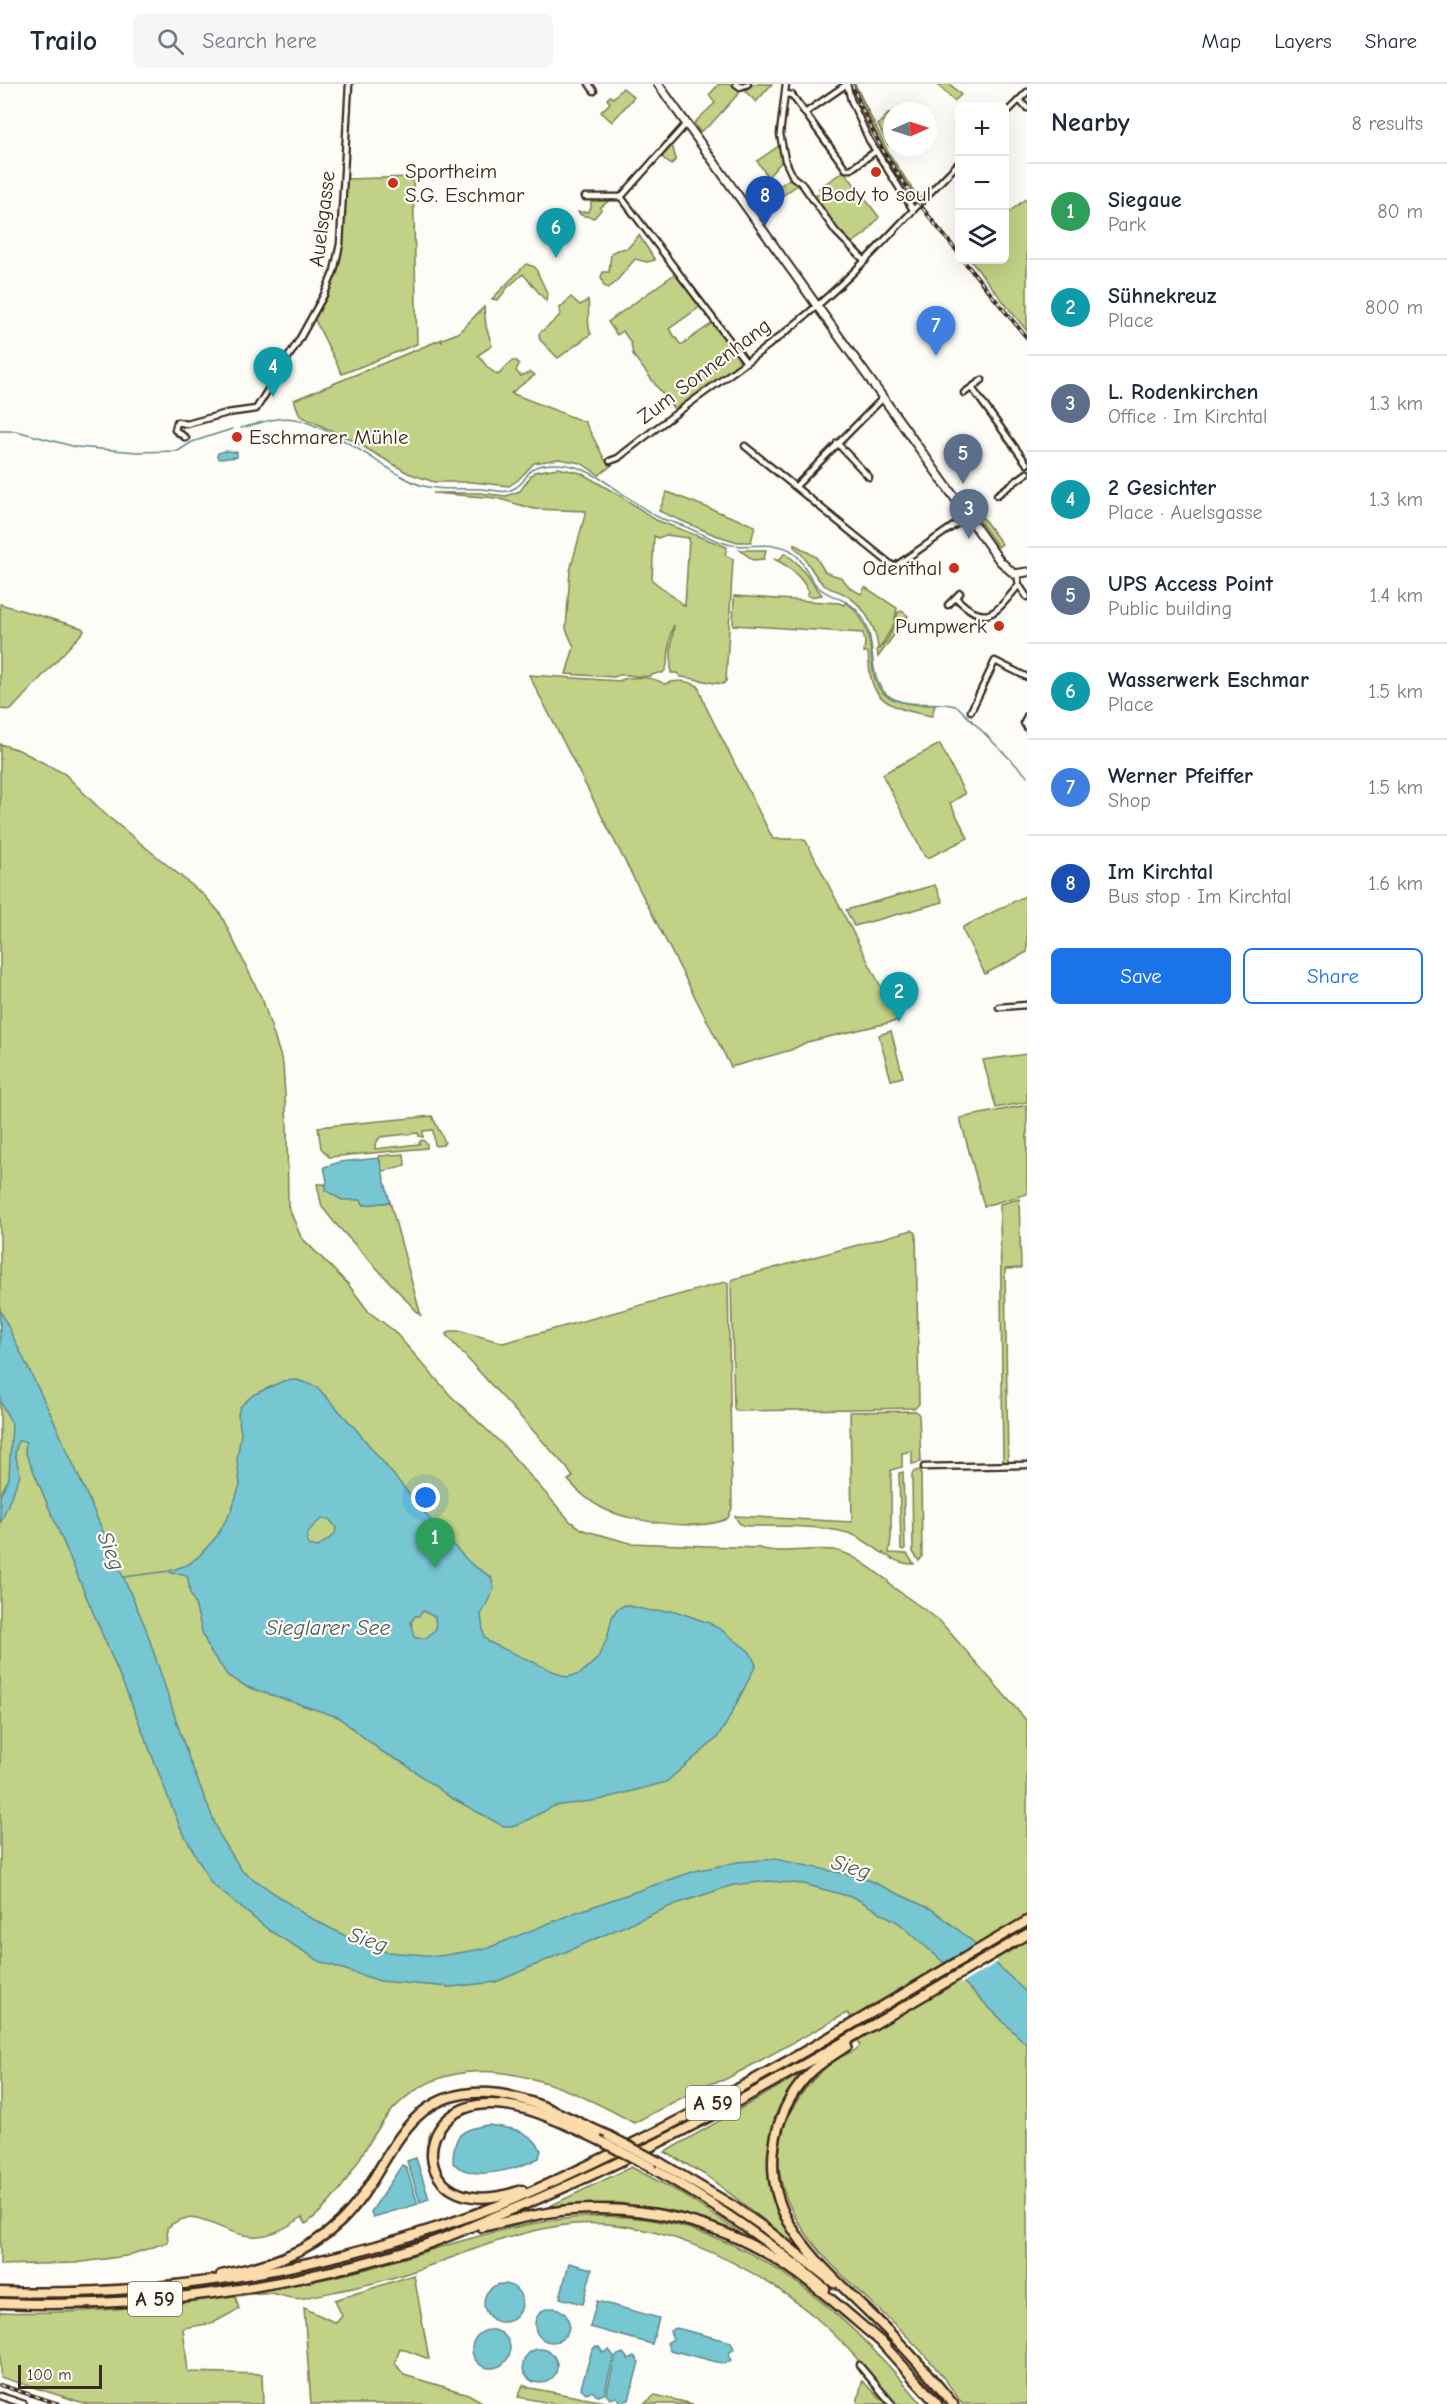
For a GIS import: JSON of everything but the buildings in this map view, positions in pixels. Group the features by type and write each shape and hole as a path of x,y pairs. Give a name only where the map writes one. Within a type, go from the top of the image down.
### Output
{"highway":[{"name":"A 59","path":"0,2292 78,2292 222,2280 323,2260 446,2225 518,2198 725,2097 1027,1921"},
{"path":"953,2404 909,2353 809,2250 788,2220 777,2194 773,2158 778,2124 796,2090 817,2067 857,2036 1027,1934"},
{"name":"A 59","path":"0,2303 93,2303 260,2285 384,2257 464,2231 600,2172 654,2146 857,2036"},
{"name":"A 59","path":"177,2284 266,2264 303,2249 331,2230 358,2201 405,2129 428,2109 447,2099 474,2093 511,2097 546,2108 609,2136 655,2164"},
{"path":"570,2174 504,2196 485,2199 468,2198 455,2193 441,2180 432,2162 432,2147 439,2129 454,2114 471,2107 490,2104 531,2111 655,2164 733,2206 766,2229 858,2302"},
{"path":"655,2164 752,2230 843,2304 886,2346 937,2404"},
{"path":"464,2231 569,2210 626,2210 685,2220 750,2244 779,2261 886,2346"}],"street":[{"name":"Auelsgasse","path":"187,424 227,413 256,409 325,293 334,271 340,244 349,84"},
{"path":"589,84 594,91"},
{"path":"736,84 743,87 748,84"},
{"path":"786,84 780,134 783,154 789,169 836,232 865,261"},
{"path":"805,113 847,84 860,120 876,151 912,208"},
{"path":"660,86 1005,566 1017,574 1027,572"},
{"path":"1009,111 1027,92"},
{"path":"786,93 792,95 846,169 851,169 876,151"},
{"path":"1019,100 1027,108"},
{"path":"585,197 621,197 686,124"},
{"name":"Zum Sonnenhang","path":"610,461 618,458 817,306 865,261 912,208 955,167"},
{"path":"621,197 746,362"},
{"path":"964,393 982,380"},
{"path":"972,388 1027,464"},
{"path":"796,486 883,398"},
{"path":"837,443 869,477"},
{"path":"745,446 894,567 968,516"},
{"path":"997,495 1027,473"},
{"path":"1017,574 1019,585 1027,597"},
{"path":"956,598 973,613 990,614 999,609 1019,585"},
{"path":"948,604 960,593"},
{"path":"971,711 995,661 1027,677"},
{"path":"1027,716 1024,723 1027,728"},
{"path":"999,1006 1027,1005"},
{"path":"924,1467 1027,1465"},
{"path":"858,2366 892,2404"},
{"path":"0,2396 24,2404"}],"green space":[{"path":"719,84 733,84 740,92 711,124 700,132 694,123 715,103 709,95"},
{"path":"751,84 772,84 756,102 745,91"},
{"path":"855,84 883,142 883,148"},
{"path":"937,84 950,84 961,95 954,101"},
{"path":"623,88 634,97 612,122 601,112 610,103 607,99 610,96 613,98"},
{"path":"883,120 883,135 878,125"},
{"path":"672,145 676,159 671,165 662,157"},
{"path":"779,146 783,160 768,177 757,161"},
{"path":"888,156 891,156 917,196 916,198"},
{"path":"844,171 879,217 866,233 851,244 838,231 814,197 821,192 819,188"},
{"path":"413,177 417,344 342,374 314,318 337,272 347,179"},
{"path":"791,178 799,184 779,198 774,190"},
{"path":"1027,198 1027,331 973,264 1009,264 1009,212"},
{"path":"611,199 600,208 601,210 594,218 578,212 588,212 591,208 591,201"},
{"path":"639,235 655,260 647,262 635,259 614,284 608,288 604,286 601,277 603,272 609,272 611,253 628,248"},
{"path":"526,264 535,267 547,293 546,301 523,274 508,287 498,300 492,299"},
{"path":"676,273 701,306 669,329 681,345 714,322 741,358 741,363 679,410 674,409 633,355 631,343 623,331 617,335 608,322"},
{"path":"571,297 580,305 588,300 591,334 558,358 540,340 539,334 559,316 561,313 559,309"},
{"path":"484,307 486,326 492,346 478,355 488,368 498,375 512,361 517,361 519,364 516,371 521,376 531,372 535,375 511,393 585,422 605,460 612,465 599,475 581,463 559,459 534,463 509,486 472,482 434,482 408,473 352,440 300,416 294,400 440,340 442,342 442,339 458,333"},
{"path":"558,468 581,473 656,520 727,547 725,555 733,559 726,681 723,684 681,677 677,673 671,673 674,625 666,669 663,673 645,677 566,674 574,647 566,629 570,571 586,511 534,509 496,498 433,493 480,493 506,496 520,491 534,472","holes":["654,536 689,538 685,606 652,580"]},
{"path":"667,492 755,526 751,542 738,542 715,535 659,511"},
{"path":"979,512 981,515 979,517 983,518 1002,544 998,547 975,515"},
{"path":"794,544 816,557 825,572 842,578 850,588 861,594 865,587 897,608 894,624 880,648 878,648 875,632 863,610 851,598 823,584"},
{"path":"740,550 766,550 764,559 753,560"},
{"path":"785,553 797,563 822,595 810,597 807,595 809,592 798,576 790,568 774,559 780,559"},
{"path":"734,596 844,605 846,602 861,618 868,636 877,684 886,696 905,703 935,705 932,716 896,707 881,697 871,679 868,653 865,651 864,653 863,633 733,625"},
{"path":"0,604 82,628 84,631 11,710 0,709"},
{"path":"902,611 908,616 878,657 877,649 880,649 887,641 898,612"},
{"path":"529,675 619,681 643,678 664,684 681,681 698,686 705,705 773,839 806,841 897,1018 896,1021 807,1042 791,1050 731,1067"},
{"path":"0,744 19,750 65,774 105,814 205,896 220,913 263,1001 283,1064 287,1125 288,1206 301,1237 348,1284 369,1312 393,1330 451,1396 503,1445 570,1521 583,1530 630,1543 759,1548 777,1551 825,1549 848,1554 887,1580 890,1585 939,1620 1027,1721 1027,2404 962,2404 920,2350 822,2254 802,2228 788,2201 780,2172 780,2142 792,2109 801,2094 826,2067 860,2045 847,2013 724,2080 708,2084 634,2123 570,2091 536,2080 501,2073 468,2072 436,2080 406,2097 380,2126 348,2178 330,2202 306,2224 302,2217 278,2231 250,2236 187,2218 167,2228 168,2242 126,2256 75,2263 0,2265"},
{"path":"940,744 965,794 950,803 968,838 928,858 925,857 883,776 884,773"},
{"path":"935,885 943,902 854,926 846,910"},
{"path":"1027,895 1027,952 985,974 963,927"},
{"path":"891,1031 903,1077 891,1080 879,1035"},
{"path":"1027,1054 1027,1102 996,1108 983,1060"},
{"path":"1027,1105 1027,1194 984,1206 960,1118"},
{"path":"432,1116 445,1142 443,1145 435,1146 433,1130 423,1131 423,1137 418,1133 380,1137 375,1145 375,1149 419,1144 423,1140 427,1148 329,1157 321,1148 318,1127"},
{"path":"404,1154 405,1165 381,1172 379,1156"},
{"path":"317,1184 325,1184 325,1187 361,1200 364,1205 390,1202 421,1316 322,1207"},
{"path":"1019,1199 1021,1268 1005,1269 1008,1464 1003,1464 1000,1204"},
{"path":"912,1230 916,1233 919,1404 915,1408 737,1411 734,1408 731,1283 734,1279"},
{"path":"725,1282 728,1284 732,1508 728,1518 717,1522 685,1525 648,1521 616,1514 589,1500 568,1480 573,1477 567,1468 446,1335 450,1331 461,1331 503,1343"},
{"path":"916,1411 919,1415 921,1462 912,1464 912,1451 902,1453 902,1467 891,1470 889,1553 907,1554 914,1564 897,1561 859,1538 841,1531 801,1527 746,1526 737,1521 735,1516 852,1522 850,1412"},
{"path":"921,1469 922,1557 919,1561 913,1552 912,1475 913,1472"},
{"path":"903,1472 905,1549 903,1550 901,1549 899,1473"},
{"path":"806,2071 792,2087 782,2104 774,2124 768,2165 775,2206 784,2225 800,2248 707,2176 665,2152"},
{"path":"631,2167 679,2192 742,2234 677,2212 619,2203 550,2206"},
{"path":"602,2216 652,2220 698,2231 742,2249 782,2272 856,2332 922,2404 895,2404 837,2337 788,2296 758,2277 726,2259 693,2245 658,2233 622,2226 587,2224 553,2227 510,2237 405,2274 304,2298 295,2299 265,2293 237,2296 237,2294 351,2273 512,2228 571,2218"},
{"path":"414,2275 429,2359 400,2348 395,2363 404,2375 468,2394 486,2404 311,2404 304,2308 336,2323 342,2316 335,2300"},
{"path":"235,2295 239,2309 213,2323 183,2328 188,2372 262,2374 263,2404 87,2404 0,2377 0,2312 118,2309"},
{"path":"862,2381 887,2404 857,2404"},
{"path":"523,2385 615,2404 556,2404 518,2397"},
{"path":"655,2395 693,2404 644,2404"}],"water":[{"path":"237,452 237,457 219,459 218,453"},
{"path":"379,1158 390,1202 364,1205 361,1200 342,1200 325,1190 327,1181 324,1167 340,1162"},
{"name":"Sieg","path":"0,1310 55,1423 145,1626 188,1756 219,1834 242,1871 307,1916 355,1941 387,1952 439,1956 488,1948 574,1913 695,1871 738,1862 775,1859 864,1878 933,1910 971,1940 1027,1993 1027,2045 941,1960 899,1923 855,1898 804,1884 769,1881 733,1885 673,1905 496,1982 450,1987 380,1981 321,1962 270,1931 211,1883 179,1825 135,1712 25,1451 26,1442 18,1441 15,1453 20,1475 0,1524 0,1496 9,1477 12,1424 0,1401"},
{"name":"Sieglarer See","path":"297,1380 317,1387 354,1427 438,1529 471,1564 491,1577 494,1589 481,1615 484,1637 489,1642 566,1677 580,1674 597,1659 607,1639 612,1617 617,1609 625,1605 651,1611 675,1611 709,1623 750,1652 756,1665 716,1739 666,1782 599,1800 554,1806 516,1826 503,1826 450,1797 403,1763 381,1751 338,1717 247,1687 228,1676 210,1651 203,1635 190,1593 188,1578 183,1574 170,1571 189,1564 200,1555 217,1536 231,1511 240,1485 237,1460 241,1433 238,1415 240,1407 253,1395 283,1381","holes":["322,1519 329,1519 336,1527 335,1534 318,1547 308,1545 308,1534 312,1527","423,1611 435,1617 436,1629 426,1638 415,1638 411,1622"]},
{"path":"488,2125 525,2134 541,2150 539,2158 507,2170 483,2173 462,2169 453,2163 457,2139 466,2131"},
{"path":"416,2158 429,2199 420,2202 407,2161"},
{"path":"402,2165 406,2167 418,2204 373,2217 371,2212"},
{"path":"569,2263 592,2269 583,2304 560,2298"},
{"path":"503,2284 517,2289 522,2303 517,2317 503,2322 489,2317 484,2303 489,2289"},
{"path":"597,2301 659,2318 652,2344 590,2327"},
{"path":"552,2308 564,2313 569,2325 564,2337 552,2342 540,2337 535,2325 540,2313"},
{"path":"676,2328 731,2342 734,2349 728,2354 731,2360 725,2364 670,2350 667,2343 673,2339 670,2331"},
{"path":"491,2330 505,2335 510,2349 505,2363 491,2368 477,2363 472,2349 477,2335"},
{"path":"599,2347 603,2353 609,2350 614,2356 604,2394 597,2396 592,2391 586,2393 581,2388 592,2350"},
{"path":"540,2349 552,2354 557,2366 552,2378 540,2383 528,2378 523,2366 528,2354"},
{"path":"623,2353 628,2359 634,2356 639,2362 629,2400 621,2402 617,2397 610,2399 606,2394 616,2356"}],"pier":[{"path":"979,1943 998,1962 961,1984 942,1965"}],"waterway":[{"path":"241,428 281,419 305,422 340,438 410,481 436,488 508,491 519,485 537,466 557,464 571,466 598,477 660,518 719,541 739,546 769,545 790,550 798,557 817,586 852,606 864,620 868,630 875,673 884,691 892,698 908,703 958,707 1027,776"},
{"path":"0,431 16,431 76,447 137,452 178,451 192,442 232,429"},
{"name":"Sieg","path":"123,1577 170,1571"}],"railway":[{"path":"852,84 862,110 885,154 927,214 955,249"},
{"path":"966,264 1027,338"},
{"path":"0,2385 59,2404"}],"place":[{"name":"Body to soul","path":"876,172"},
{"name":"Sportheim S.G. Eschmar","path":"393,183"},
{"name":"Im Kirchtal","path":"765,226"},
{"name":"Wasserwerk Eschmar","path":"556,258"},
{"name":"Werner Pfeiffer","path":"936,356"},
{"name":"2 Gesichter","path":"273,397"},
{"name":"Eschmarer Mühle","path":"237,437"},
{"name":"UPS Access Point","path":"963,484"},
{"name":"L. Rodenkirchen","path":"969,539"},
{"name":"Odenthal","path":"954,568"},
{"name":"Pumpwerk","path":"999,626"},
{"name":"Sühnekreuz","path":"899,1022"},
{"name":"Siegaue","path":"435,1568"}]}
